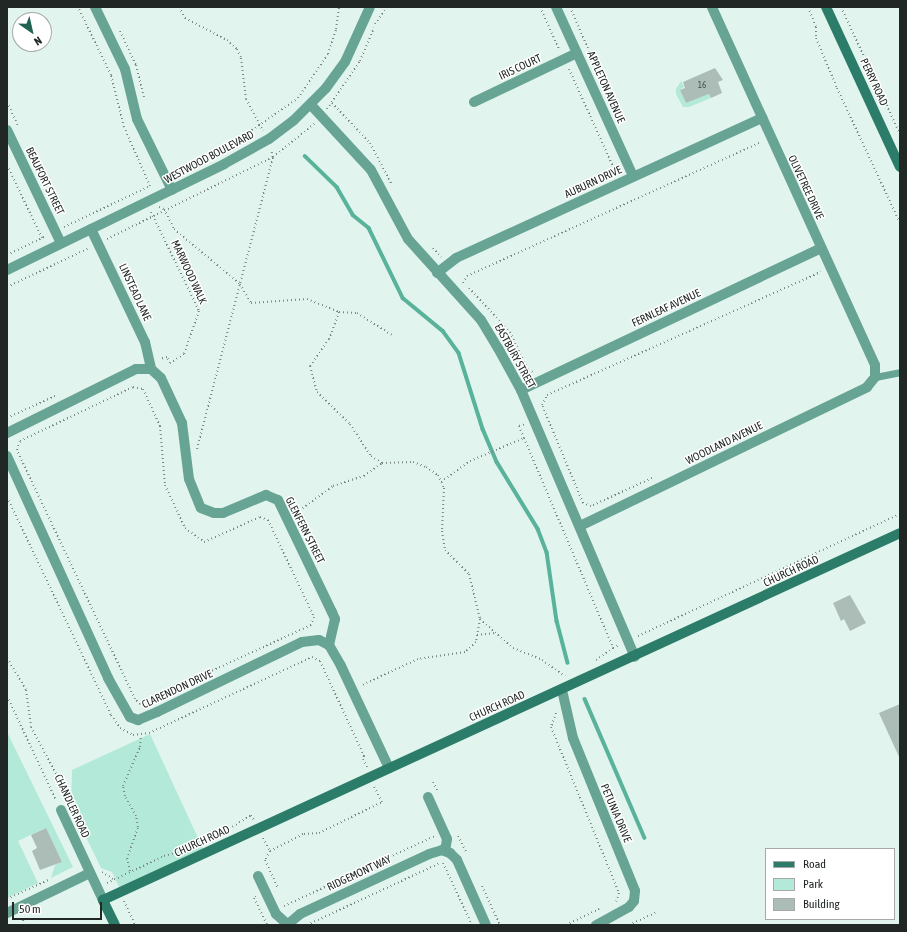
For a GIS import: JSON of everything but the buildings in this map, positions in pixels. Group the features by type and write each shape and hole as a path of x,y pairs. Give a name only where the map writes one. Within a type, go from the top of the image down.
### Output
{"main road":[{"name":"PERRY ROAD","path":"826,7 900,167"},
{"name":"CHURCH ROAD","path":"103,900 389,768 635,657 900,533"},
{"name":"CHANDLER ROAD","path":"103,900 115,925"}],"street":[{"path":"95,7 125,69 136,119 172,190"},
{"name":"WESTWOOD BOULEVARD","path":"7,270 172,190 269,139 311,105 344,62 370,7"},
{"name":"APPLETON AVENUE","path":"556,7 633,176"},
{"name":"OLIVETREE DRIVE","path":"712,7 762,118 817,250 875,365 875,377"},
{"name":"IRIS COURT","path":"474,102 577,53"},
{"name":"EASTBURY STREET","path":"311,105 371,170 408,239 437,273 481,320 520,390 580,526 635,657"},
{"name":"AUBURN DRIVE","path":"437,273 456,258 762,118"},
{"name":"BEAUFORT STREET","path":"7,130 61,243"},
{"name":"LINSTEAD LANE","path":"91,229 145,342 151,369"},
{"name":"FERNLEAF AVENUE","path":"520,390 817,250"},
{"path":"7,433 136,370 151,369"},
{"name":"GLENFERN STREET","path":"151,369 161,378 182,423 189,479 201,508 214,514 223,513 266,495 278,500 335,619 329,645"},
{"name":"WOODLAND AVENUE","path":"580,526 866,387 875,377"},
{"name":"CLARENDON DRIVE","path":"7,456 108,678 130,717 138,720 157,712 302,642 319,640 329,645"},
{"path":"329,645 389,768"},
{"name":"PETUNIA DRIVE","path":"562,690 573,738 635,891 634,901 629,908 596,925"},
{"path":"428,797 447,839 445,851 456,860 486,925"},
{"name":"CHANDLER ROAD","path":"65,808 93,871 103,900"},
{"name":"RIDGEMONT WAY","path":"287,924 300,914 415,860 433,852 445,851"},
{"path":"7,913 93,871"},
{"path":"258,876 274,911 287,924"}],"lane":[{"path":"875,377 900,372"}],"path":[{"path":"7,255 150,186 124,127 111,74 78,7"},
{"path":"179,7 185,18 227,40 237,49 241,58 246,99 259,125 269,139 273,157 195,457"},
{"path":"172,169 180,172 219,153 298,98 321,67 333,41 339,7"},
{"path":"540,7 618,177"},
{"path":"808,7 816,27 816,38 837,88 900,223"},
{"path":"841,7 900,134"},
{"path":"332,103 370,143 388,172 395,192"},
{"path":"752,122 765,149"},
{"path":"536,374 528,370 510,332 497,316 462,282 467,276 761,142"},
{"path":"7,165 42,238"},
{"path":"147,202 164,209 174,229 240,284 251,303 307,299 338,312 358,313 392,335"},
{"name":"MARWOOD WALK","path":"147,202 199,311 184,354 170,363 167,357 159,359 151,369"},
{"path":"428,244 448,265"},
{"path":"817,250 821,272 824,279"},
{"path":"655,476 591,506 583,503 542,405 547,395 821,272"},
{"path":"338,312 329,339 310,366 317,392 350,424 371,456 382,463"},
{"path":"133,387 143,390 160,426 165,485 180,522 193,535 204,542 260,517 268,520 314,617 311,625 140,704 135,699 17,450 20,441 133,387"},
{"path":"441,482 470,460 503,445 524,438 613,648 900,514"},
{"path":"288,520 333,486 364,476 382,463 413,462 426,466 438,476 444,488 442,531 445,550 469,574 480,619 476,642 465,652 418,659 352,690"},
{"path":"7,497 115,724 126,732 141,735 312,657 320,661 364,756 363,759 370,777"},
{"path":"480,619 513,648 542,660 568,678 562,690 551,728 619,893 616,902 612,904"},
{"path":"477,635 495,633"},
{"path":"7,658 26,690 31,727 69,798 65,808"},
{"name":"CHANDLER ROAD","path":"7,696 65,808"},
{"path":"130,871 127,859 138,827 136,816 125,796 123,786 140,747 141,735"},
{"path":"274,911 444,832"},
{"path":"307,925 443,862"},
{"path":"93,871 110,875 135,925"},
{"path":"254,898 267,925"},
{"path":"566,925 600,909"},
{"path":"629,925 655,913"}],"green space":[{"path":"681,81 684,87 680,90 686,103 709,94 711,98 689,107 683,107 676,94 676,89"},
{"path":"7,732 73,867 51,878 55,865 62,862 45,828 18,841 38,883 7,898"},
{"path":"150,734 204,851 120,889 112,872 101,868 71,806 72,770"}],"waterway":[{"path":"305,156 337,187 353,215 369,228 403,298 443,331 459,353 483,429 497,462 538,529 547,552 557,621 568,663"},
{"path":"585,699 645,838"}]}
